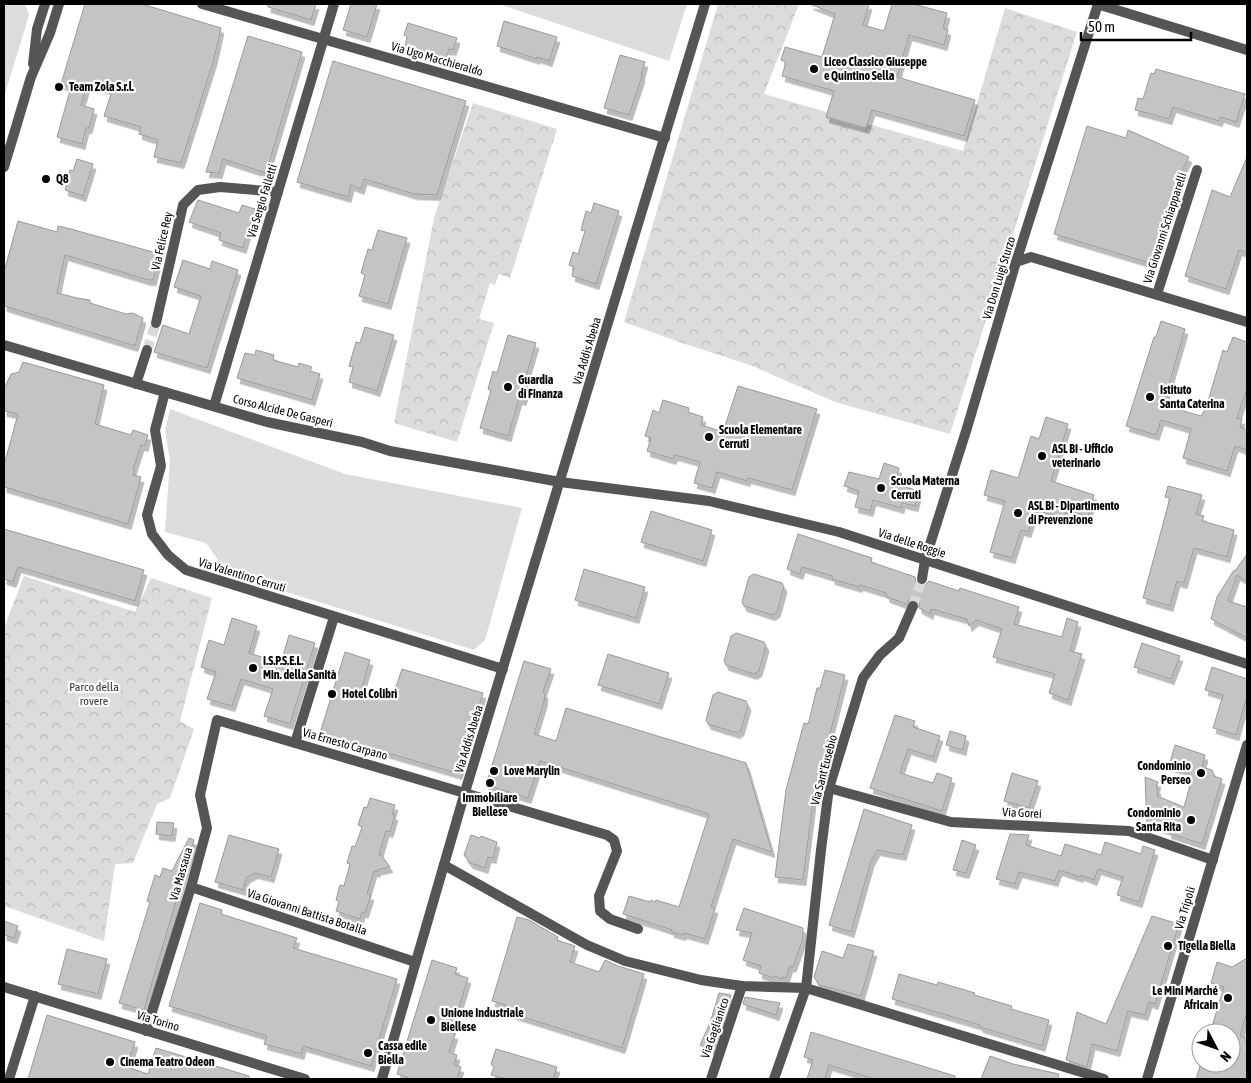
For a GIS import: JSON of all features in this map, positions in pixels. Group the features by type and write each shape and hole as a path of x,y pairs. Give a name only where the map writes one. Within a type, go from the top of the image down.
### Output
{"street":[{"path":"31,77 37,29 45,4"},
{"path":"4,167 31,77 50,33 59,4"},
{"name":"Via Ugo Macchieraldo","path":"202,4 665,138"},
{"name":"Via Sergio Falletti","path":"214,406 334,4"},
{"name":"Via Addis Abeba","path":"382,1079 465,792 705,4"},
{"path":"1098,4 1247,50"},
{"name":"Via Don Luigi Sturzo","path":"925,560 968,428 1016,262 1098,4"},
{"name":"Via Giovanni Schiapparelli","path":"1157,294 1197,170"},
{"name":"Via Felice Rey","path":"156,323 183,205 198,190 220,187 278,192"},
{"name":"Via Giovanni Schiapparelli","path":"1016,262 1031,256 1247,322"},
{"name":"Corso Alcide De Gasperi","path":"4,345 267,422 362,442 390,451 560,482"},
{"path":"136,384 147,350"},
{"name":"Via Valentino Cerruti","path":"165,392 155,430 161,466 147,515 152,534 168,555 186,570 502,670"},
{"name":"Via delle Roggie","path":"560,482 709,501 839,532 1247,664"},
{"path":"922,579 925,560"},
{"name":"Via Sant'Eusebio","path":"774,1079 806,988 829,788 863,678 880,655 899,638 913,606"},
{"path":"294,743 334,617"},
{"name":"Via Ernesto Carpano","path":"217,720 465,792"},
{"name":"Via Massaua","path":"146,1031 191,887 206,828 200,795 217,720"},
{"name":"Via Tripoli","path":"1147,1079 1247,745"},
{"name":"Via Gorei","path":"829,788 951,822 1129,832 1213,860"},
{"name":"Via Addis Abeba","path":"465,792 607,835 614,840 617,851 599,896 600,911 610,919 638,929"},
{"path":"444,865 587,944 625,962 701,980 742,986 806,988 1086,1076 1104,1079"},
{"name":"Via Giovanni Battista Botalla","path":"191,887 415,962"},
{"name":"Via Gaglianico","path":"710,1079 742,986"},
{"name":"Via Torino","path":"4,987 305,1079"},
{"path":"10,1079 35,996"}],"green space":[{"path":"4,4 25,4 29,15 4,97"},
{"path":"499,4 687,4 669,61"},
{"path":"718,4 799,4 764,94 963,151 1005,8 1077,32 950,434 835,402 750,365 624,322"},
{"path":"473,103 557,129 510,278 499,274 495,285 490,283 479,319 494,323 457,442 394,423 434,218"},
{"path":"170,409 345,474 522,508 485,640 474,650 228,574 206,543 165,532 170,460 165,431"},
{"name":"Parco della rovere","path":"24,576 135,612 151,578 212,598 180,721 194,729 170,798 157,804 133,863 115,864 104,941 4,906 4,628"}],"building":[{"path":"85,4 142,4 221,28 214,59 181,163 154,157 158,140 139,134 141,127 104,116 112,91 88,82 81,105 94,109 82,144 57,137 71,87 61,84"},
{"path":"268,4 316,4 311,20 268,7"},
{"path":"351,4 377,4 367,37 343,30"},
{"name":"Liceo Classico Giuseppe e Quintino Sella","path":"810,4 869,4 863,25 884,31 892,4 913,4 947,13 943,28 948,30 944,45 909,35 897,77 975,100 964,136 872,110 866,128 826,117 834,91 782,76 786,62 781,60 785,47 822,57 835,14"},
{"path":"504,21 557,37 549,61 497,46"},
{"path":"408,23 457,38 453,50 449,49 446,59 438,56 437,58 405,47 407,37 404,35"},
{"path":"248,36 302,52 266,173 223,159 219,173 206,172"},
{"path":"620,55 645,62 629,115 604,108"},
{"path":"333,61 466,101 437,195 414,194 364,179 361,189 351,185 348,197 297,182"},
{"path":"1156,69 1245,94 1236,122 1221,117 1219,121 1173,107 1169,119 1135,110 1138,98 1143,99 1151,73 1154,74"},
{"path":"1087,126 1126,138 1128,130 1189,157 1181,173 1153,264 1054,234"},
{"path":"1247,157 1247,253 1239,250 1226,289 1185,276 1212,190 1230,197"},
{"path":"77,159 93,164 83,196 65,190 70,170 73,171"},
{"path":"198,200 239,213 242,205 255,209 243,248 219,240 221,233 189,222"},
{"path":"594,203 619,211 596,284 572,276 574,267 569,265 573,252 578,254 585,231 581,230 586,211 591,213"},
{"path":"18,221 57,232 58,226 71,229 160,254 153,280 65,255 57,293 90,300 90,303 126,314 133,313 143,318 135,346 4,306 4,272"},
{"path":"378,230 407,238 388,304 359,296 365,275 361,273 368,249 372,250"},
{"path":"183,260 210,269 212,261 238,270 207,368 154,352 163,325 189,334 201,296 174,287"},
{"name":"Istituto Santa Caterina","path":"1161,321 1185,329 1163,405 1201,416 1206,408 1223,350 1227,352 1233,337 1247,342 1247,388 1237,418 1242,419 1240,427 1247,430 1247,450 1235,446 1227,471 1183,458 1191,429 1161,420 1156,435 1126,426 1154,337 1156,337"},
{"path":"365,327 394,335 377,391 349,382 353,367 349,366 356,342 360,343"},
{"name":"Guardia di Finanza","path":"508,335 536,343 524,383 528,384 523,400 519,399 508,436 480,428 491,390 488,389 493,371 497,373"},
{"path":"256,350 274,355 273,360 298,367 299,363 312,367 310,371 320,374 312,400 237,378 245,353 255,355"},
{"path":"23,362 104,385 95,424 131,435 133,430 148,435 145,446 141,445 133,470 135,471 133,475 141,477 128,524 4,487 4,465 18,414 4,411 4,389 11,374 19,372"},
{"name":"Scuola Elementare Cerruti","path":"738,386 817,409 792,490 748,478 747,481 717,472 712,488 694,483 700,462 675,455 673,459 647,451 651,438 645,436 653,410 659,413 663,400 689,408 688,412 703,417 701,425 723,432"},
{"name":"ASL BI - Dipartimento di Prevenzione","path":"1046,417 1068,424 1051,481 1094,495 1088,516 1066,510 1064,518 1035,510 1028,532 1021,530 1012,558 990,552 1005,501 984,495 991,470 1018,478 1031,436 1039,439"},
{"name":"Scuola Materna Cerruti","path":"884,463 899,468 895,484 919,491 915,506 902,503 901,508 873,500 870,511 855,507 859,491 844,486 849,472 879,479"},
{"path":"1168,486 1202,495 1196,514 1204,516 1202,521 1234,530 1227,557 1194,548 1184,583 1177,581 1170,606 1143,598 1170,498 1165,497"},
{"path":"651,511 712,530 703,561 641,542"},
{"path":"4,529 144,570 135,601 18,567 13,582 4,579"},
{"path":"798,534 872,558 871,562 915,577 916,582 920,586 925,585 929,581 959,591 960,588 1019,607 1014,624 1062,637 1067,618 1078,622 1070,651 1082,654 1068,700 1049,693 1055,674 993,657 1002,629 976,620 969,626 967,619 931,609 930,614 919,608 919,602 915,600 909,600 906,604 887,597 886,593 832,579 832,576 802,567 800,574 787,569"},
{"path":"1247,554 1247,581 1237,575 1228,601 1247,607 1247,638 1211,619 1217,597 1234,570"},
{"path":"584,569 645,587 636,618 575,600"},
{"path":"754,574 782,583 784,587 777,612 772,615 744,606 742,602 749,577"},
{"path":"232,618 257,626 249,653 281,663 289,635 315,643 290,724 264,716 273,689 241,679 232,706 207,699 216,672 201,667 209,640 224,645"},
{"path":"736,633 764,642 766,646 759,671 754,674 726,665 724,661 731,636"},
{"path":"1142,643 1180,656 1171,679 1134,667"},
{"path":"345,652 370,660 362,687 393,696 402,669 483,693 459,774 320,733"},
{"path":"608,654 669,673 659,704 598,685"},
{"path":"524,661 551,669 543,692 545,693 544,702 534,734 556,741 566,708 746,763 772,852 733,839 711,907 715,908 705,939 684,933 683,935 671,932 672,930 623,914 629,896 650,902 651,900 655,902 656,900 679,907 709,814 540,761 528,798 486,785"},
{"path":"1212,667 1247,679 1247,696 1236,735 1213,728 1223,695 1205,690"},
{"path":"825,670 845,675 813,801 803,880 775,877 786,790 804,723 808,724 817,688 820,688"},
{"path":"718,692 746,701 748,705 741,730 737,733 708,724 706,720 713,695"},
{"path":"895,715 915,721 913,727 940,736 933,757 908,749 900,773 933,783 937,773 952,778 942,811 870,788"},
{"path":"950,731 966,736 963,750 946,745"},
{"path":"1175,745 1205,755 1202,767 1212,770 1214,776 1222,779 1202,844 1168,833 1169,830 1147,824 1145,777 1158,782 1156,788 1158,789 1157,796 1184,807 1191,782 1188,771 1169,766"},
{"path":"1012,773 1038,781 1029,808 1004,801"},
{"path":"370,798 395,805 392,814 395,815 390,832 386,831 379,855 382,856 390,867 377,870 377,872 374,871 367,894 371,895 365,913 362,912 360,919 336,911 339,901 336,900 340,885 344,886 350,864 347,863 352,846 355,847 362,827 358,825 364,807 367,808"},
{"path":"864,809 912,825 903,855 877,850 871,861 851,932 829,925"},
{"path":"157,822 174,823 172,836 156,834"},
{"path":"1010,834 1029,835 1026,845 1061,856 1065,844 1101,855 1105,842 1141,854 1143,846 1155,850 1139,902 1117,895 1123,877 1098,869 1094,880 1059,870 1055,881 1019,872 1015,884 996,879"},
{"path":"229,835 279,849 271,877 255,873 246,878 243,890 215,882"},
{"path":"471,835 480,838 481,836 497,842 493,858 488,857 485,868 470,863 464,855"},
{"path":"189,838 194,840 144,1010 119,1003 150,902 147,901 155,875 160,877 163,868 172,871"},
{"path":"962,840 976,845 966,873 953,870"},
{"path":"200,903 222,910 221,914 297,938 293,948 397,979 371,1066 303,1046 301,1054 264,1044 267,1036 169,1006"},
{"path":"744,908 803,928 803,939 793,967 790,966 786,978 783,977 782,979 774,976 773,978 759,973 761,966 743,960 752,933 736,930"},
{"path":"1152,916 1179,924 1155,1004 1149,1002 1145,1015 1128,1011 1117,1051 1092,1044 1087,1067 1066,1060 1077,1012 1106,1024"},
{"path":"517,917 529,920 558,937 557,940 575,946 570,962 599,972 605,960 644,974 622,1048 507,1012 508,1006 492,1001"},
{"path":"4,921 18,926 14,938 4,935"},
{"path":"848,944 874,951 861,996 819,985 814,977 822,951 843,958"},
{"path":"67,949 107,959 98,994 58,984"},
{"path":"1247,958 1247,1012 1241,1033 1241,1023 1213,1023 1224,987 1211,983 1217,962 1232,967"},
{"name":"Unione Industriale Biellese","path":"432,960 457,968 455,974 468,978 451,1033 455,1034 449,1052 457,1055 454,1065 461,1067 457,1079 412,1079 397,1074"},
{"path":"899,974 937,985 938,982 975,993 974,995 1012,1006 1011,1009 1049,1020 1042,1046 980,1027 980,1025 892,999"},
{"path":"719,993 731,995 713,1050 700,1045 710,1023"},
{"path":"745,997 780,1003 776,1015 743,1004"},
{"path":"47,1015 135,1042 127,1067 148,1074 156,1048 249,1076 249,1079 28,1079"},
{"path":"811,1032 955,1076 955,1079 874,1079 829,1065 825,1079 807,1079 813,1060 804,1057"},
{"path":"1241,1036 1247,1038 1247,1079 1196,1079 1198,1073 1241,1073"},
{"path":"496,1049 557,1067 553,1079 506,1079 491,1075 494,1067 491,1064"},
{"path":"990,1056 1013,1064 1059,1074 1058,1079 981,1079"}],"tunnel":[{"path":"147,350 156,323"},
{"path":"913,606 922,579"}],"place":[{"name":"Liceo Classico Giuseppe e Quintino Sella","path":"814,69"},
{"name":"Team Zola S.r.l.","path":"59,87"},
{"name":"Q8","path":"46,179"},
{"name":"Guardia di Finanza","path":"508,387"},
{"name":"Istituto Santa Caterina","path":"1150,397"},
{"name":"Scuola Elementare Cerruti","path":"709,437"},
{"name":"ASL BI - Ufficio veterinario","path":"1042,456"},
{"name":"Scuola Materna Cerruti","path":"881,488"},
{"name":"ASL BI - Dipartimento di Prevenzione","path":"1018,513"},
{"name":"I.S.P.S.E.L. Min. della Sanità","path":"253,668"},
{"name":"Hotel Colibrì","path":"332,694"},
{"name":"Love Marylin","path":"494,771"},
{"name":"Condominio Perseo","path":"1201,773"},
{"name":"Immobiliare Biellese","path":"490,783"},
{"name":"Condominio Santa Rita","path":"1191,820"},
{"name":"Tigella Biella","path":"1168,946"},
{"name":"Le Mini Marché Africain","path":"1228,998"},
{"name":"Unione Industriale Biellese","path":"431,1020"},
{"name":"Cassa edile Biella","path":"368,1053"},
{"name":"Cinema Teatro Odeon","path":"110,1062"}]}
